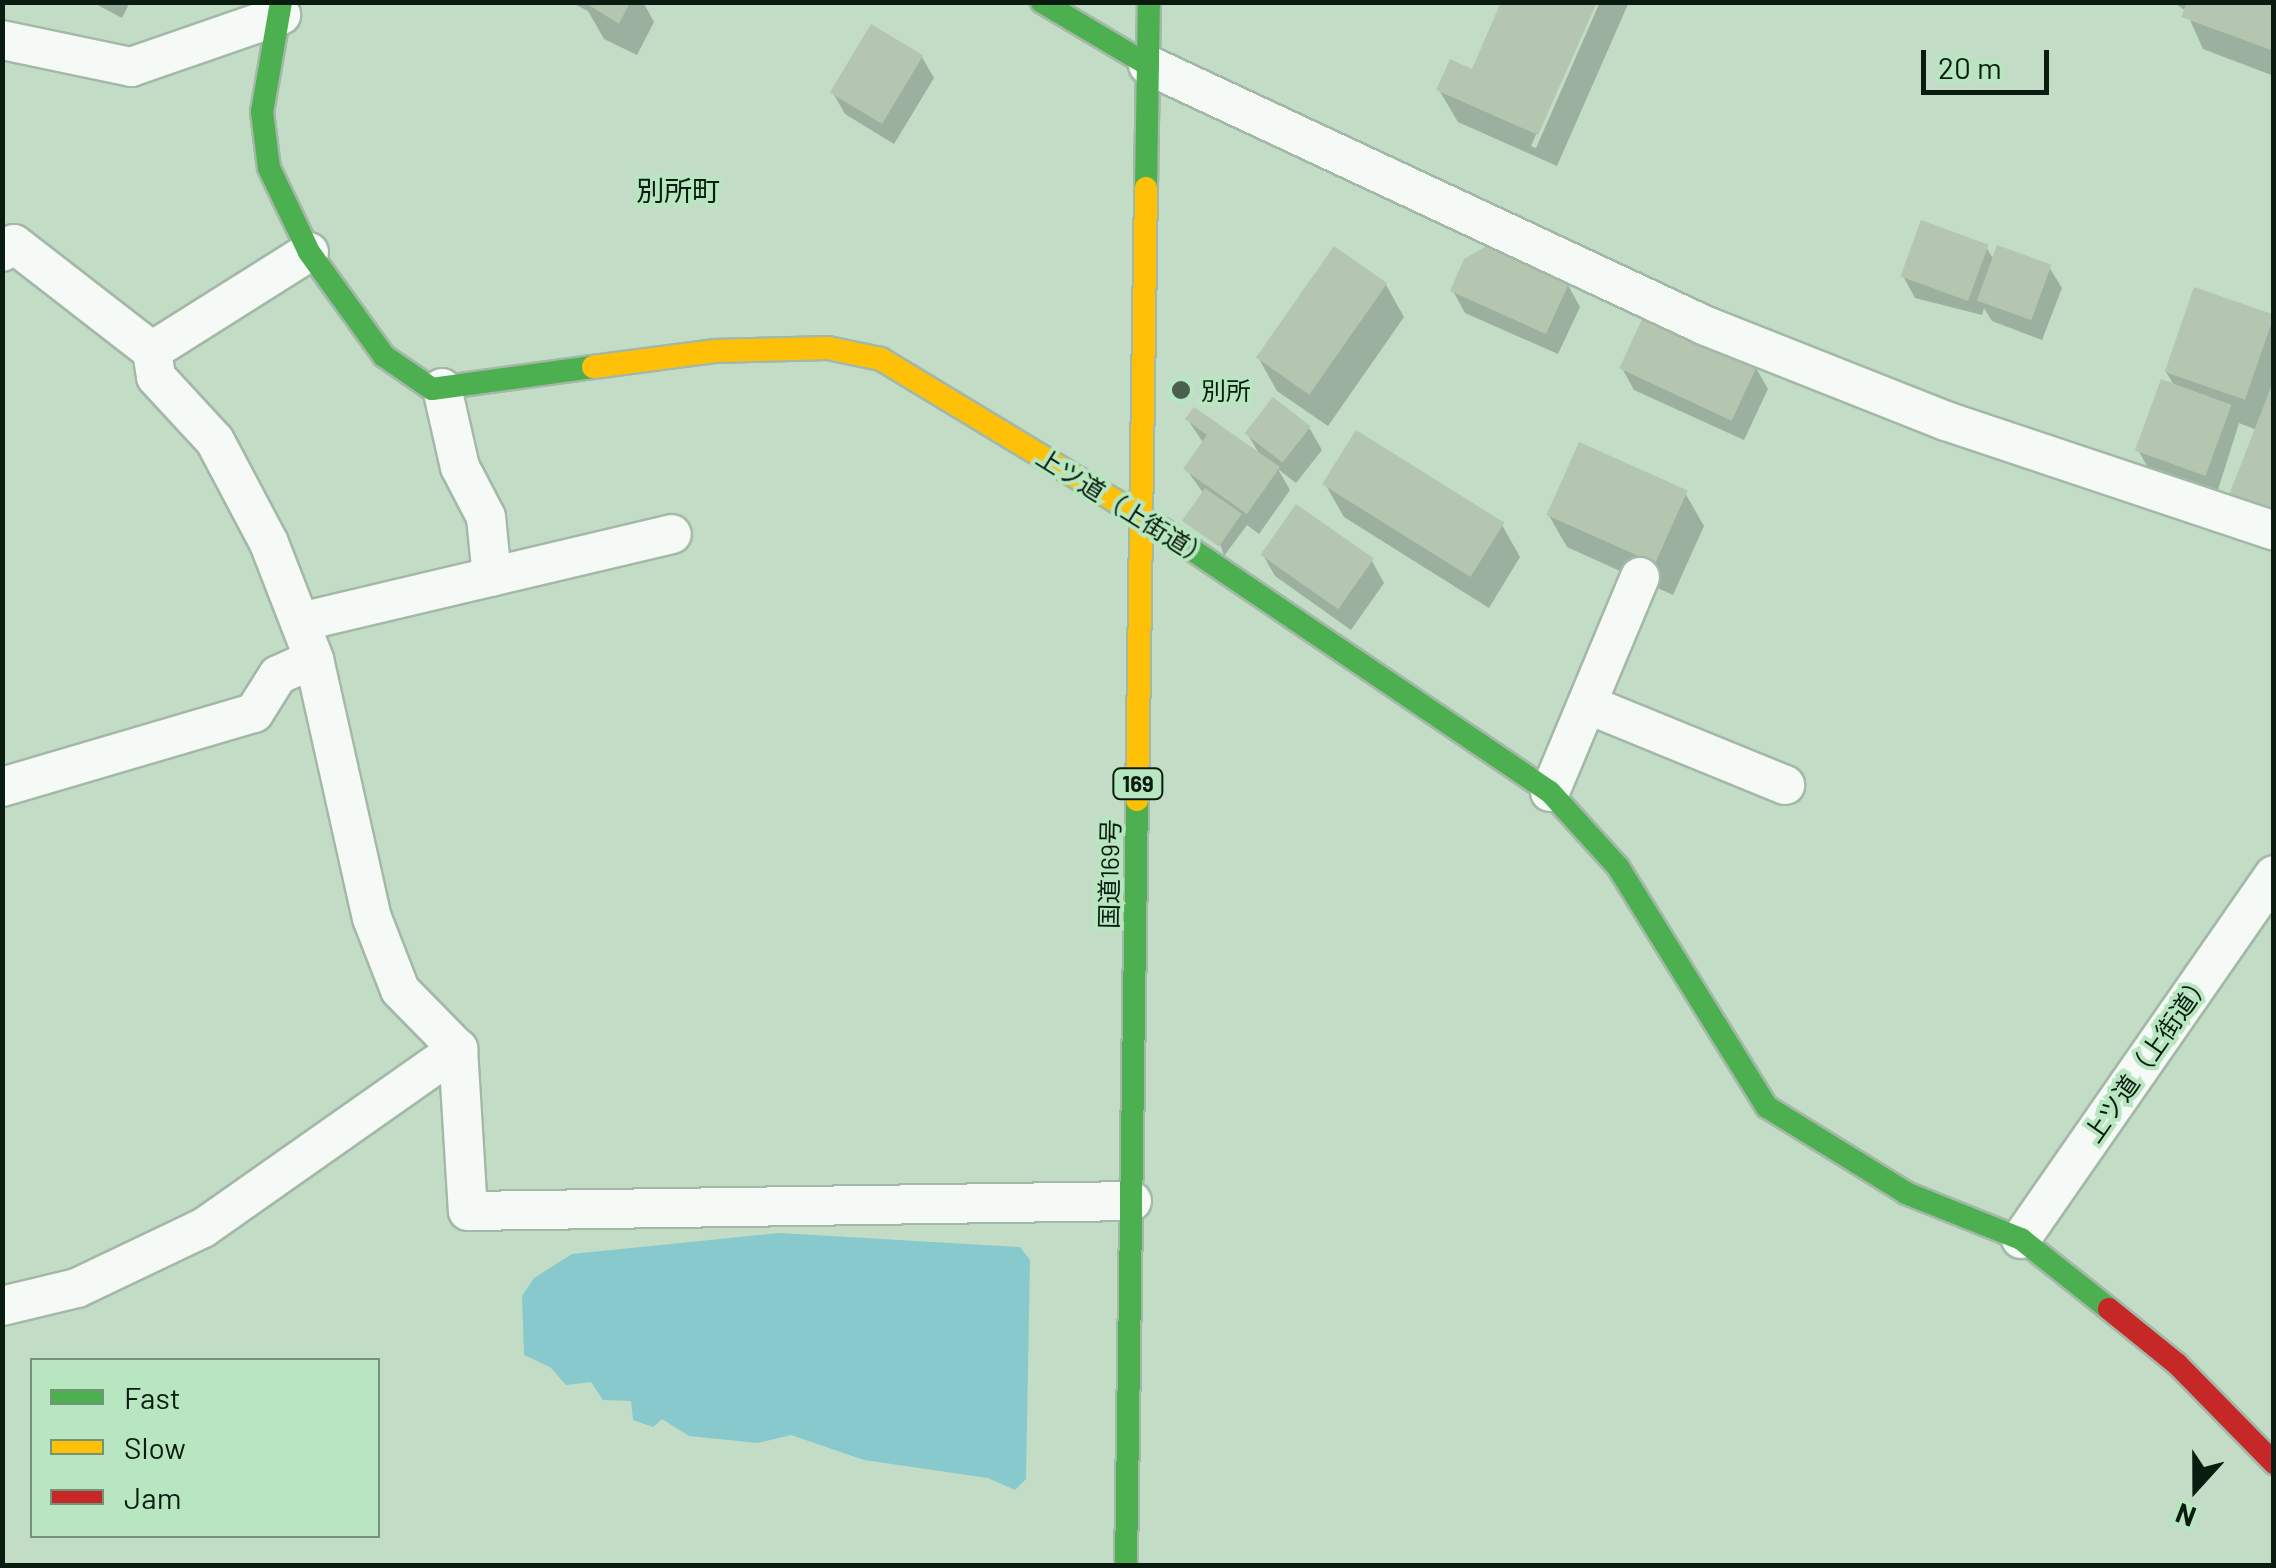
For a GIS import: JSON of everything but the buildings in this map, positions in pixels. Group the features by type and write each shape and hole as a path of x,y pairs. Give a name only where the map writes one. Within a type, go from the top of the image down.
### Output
{"main road":[{"path":"1042,2 1078,18 1148,65"},
{"name":"国道169号","path":"1126,1566 1149,2"},
{"path":"281,8 262,112 269,168 308,252 384,356 432,389 442,388"},
{"name":"上ツ道（上街道）","path":"442,388 714,351 828,348 881,359 1142,517 1550,792 1618,867 1767,1107 1906,1193 2021,1239 2177,1364 2274,1464"}],"street":[{"path":"2,40 131,67 281,8"},
{"path":"1148,65 1706,326 1946,422 2274,531"},
{"path":"2,252 14,244 152,351 156,377 216,441 268,543 314,659 372,918 400,990 458,1050 468,1210 1132,1201"},
{"path":"152,351 308,252"},
{"path":"442,388 460,467 486,517 492,577"},
{"path":"300,622 672,534"},
{"path":"1550,792 1640,578"},
{"path":"2,787 254,712 278,674 314,659"},
{"path":"1589,705 1785,785"},
{"name":"上ツ道（上街道）","path":"2021,1239 2274,875"},
{"path":"2,1306 78,1288 203,1228 458,1050"}],"water":[{"path":"780,1233 1020,1247 1030,1260 1026,1479 1015,1490 988,1478 864,1460 791,1435 758,1443 689,1436 662,1419 653,1427 633,1420 631,1401 603,1400 591,1382 566,1385 550,1367 524,1355 522,1296 534,1278 572,1254"}],"traffic: fast":[{"path":"281,2 262,112 269,168 309,252 384,356 432,389 593,367"},
{"path":"1042,2 1148,65"},
{"path":"1146,188 1149,2"},
{"path":"1163,530 1550,792 1618,867 1767,1107 1906,1193 2021,1239 2109,1309"},
{"path":"1126,1566 1137,800"}],"traffic: slow":[{"path":"1137,800 1146,188"},
{"path":"593,367 714,351 828,348 881,359 1163,530"}],"traffic: jam":[{"path":"2109,1309 2177,1364 2274,1463"}],"place":[{"name":"別所","path":"1181,390"}],"district":[{"name":"別所町","path":"678,190"}]}
